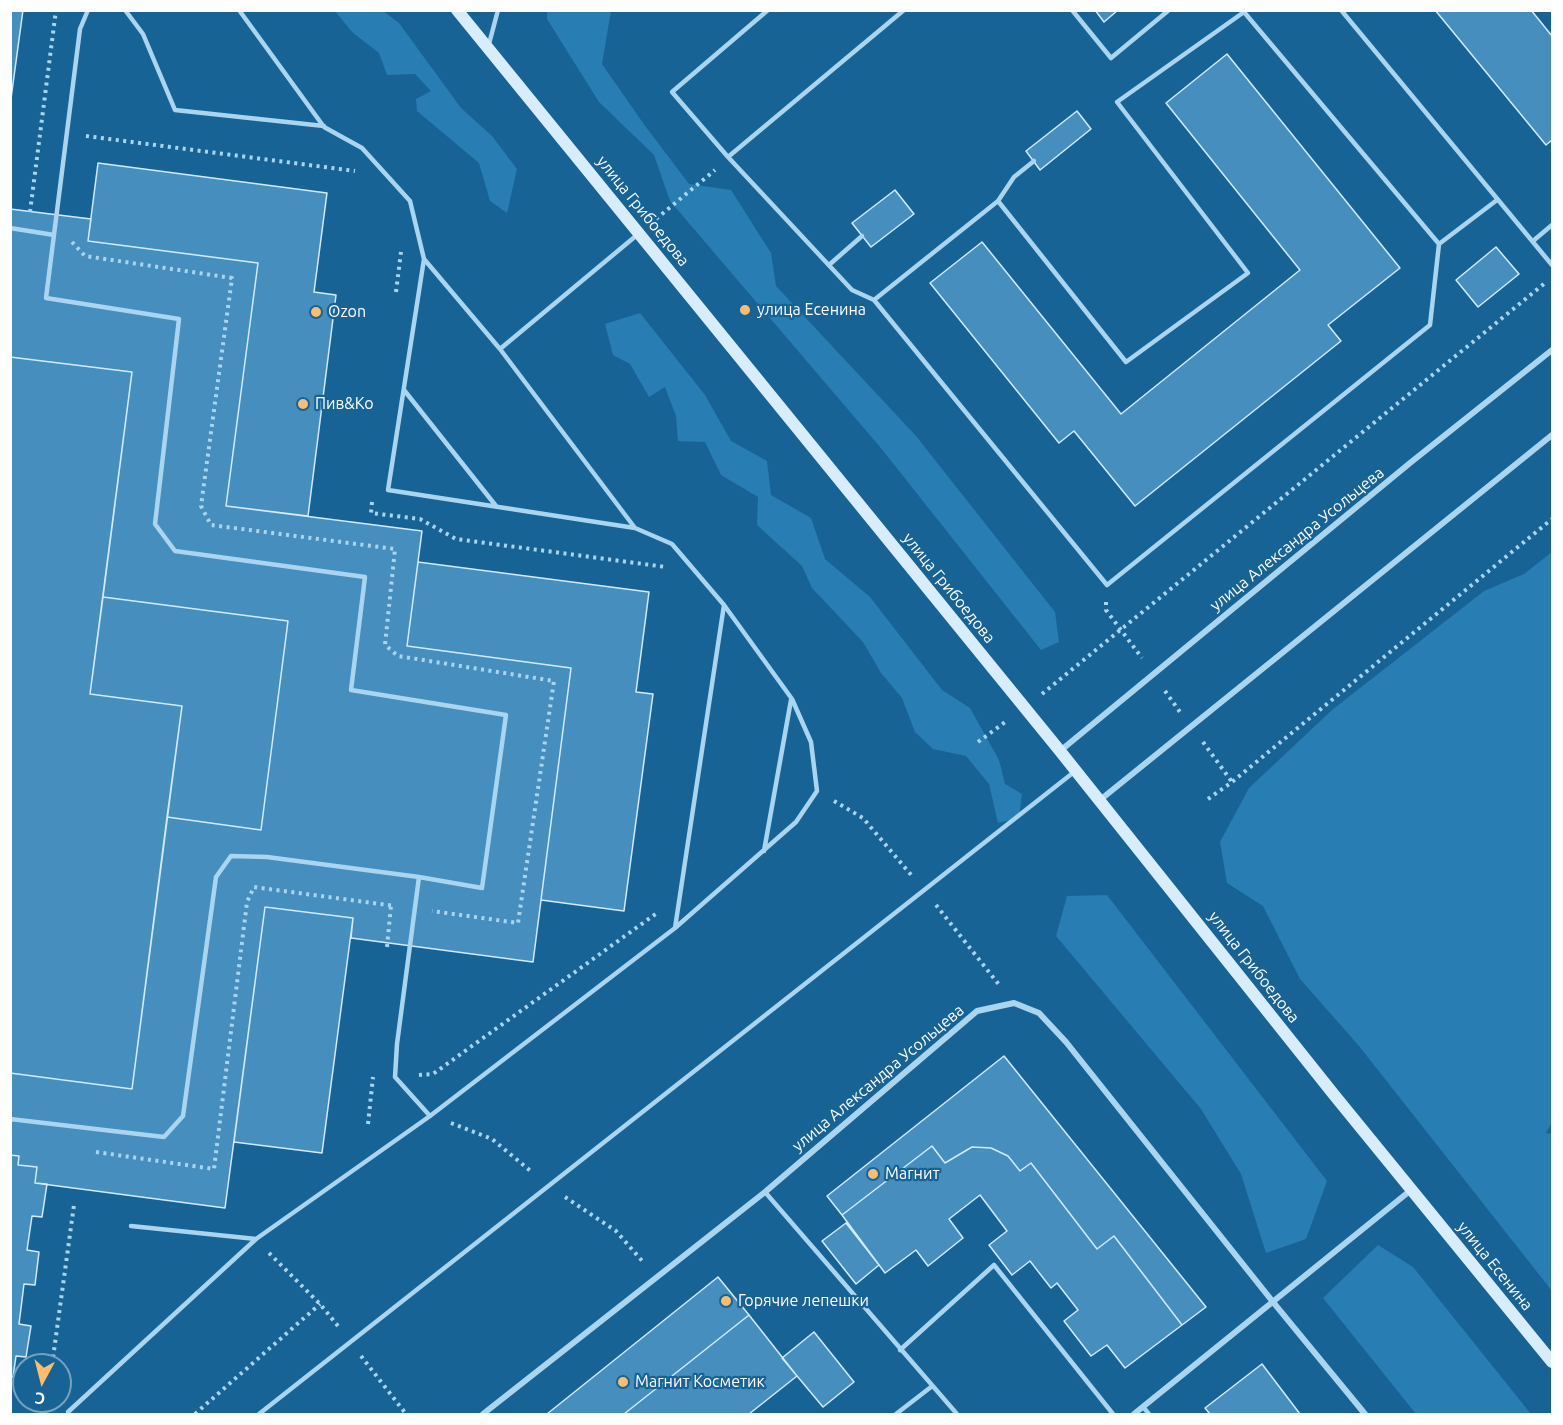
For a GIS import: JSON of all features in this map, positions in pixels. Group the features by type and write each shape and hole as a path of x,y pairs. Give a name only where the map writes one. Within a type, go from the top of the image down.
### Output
{"main road":[{"name":"улица Грибоедова","path":"458,10 1076,770 1411,1190"},
{"name":"улица Есенина","path":"1411,1190 1552,1362"}],"street":[{"name":"улица Александра Усольцева","path":"1060,751 1410,463 1552,350"},
{"path":"1100,800 1552,435"},
{"name":"улица Александра Усольцева","path":"483,1414 765,1192 977,1011 1014,1003 1039,1013 1066,1042 1272,1302 1365,1414"},
{"path":"1134,1414 1411,1190"}],"lane":[{"path":"10,1119 164,1137 183,1116 216,878 231,856 267,857 482,888 506,715 351,690 365,577 176,551 155,524 179,319 46,298 80,29 88,10"},
{"path":"72,1408 256,1239 430,1116 675,928 796,822 817,791 811,742 792,699 724,605 672,544 635,528 388,490 424,259 410,201 362,148 324,127 175,110 143,34 125,10"},
{"path":"239,10 324,127"},
{"path":"488,46 498,10"},
{"path":"768,10 672,92 728,157 852,290 874,300 1107,585 1430,325 1439,244 1244,12 1118,102 1248,273 1126,362 998,201"},
{"path":"728,157 904,10"},
{"path":"1072,10 1111,58 1169,10"},
{"path":"1341,10 1552,265"},
{"path":"874,300 998,201 1014,177 1034,161"},
{"path":"1439,244 1497,200"},
{"path":"1533,242 1552,225"},
{"path":"10,228 54,235"},
{"path":"500,349 639,233"},
{"path":"829,265 862,236"},
{"path":"424,259 500,349 635,528"},
{"path":"404,390 496,507"},
{"path":"675,928 724,605"},
{"path":"764,851 792,699"},
{"path":"259,1414 1076,770"},
{"path":"419,878 396,1044 395,1077 430,1116"},
{"path":"765,1192 931,1387 957,1414"},
{"path":"131,1226 256,1239"},
{"path":"900,1350 994,1265 1113,1414"},
{"path":"896,1414 931,1387"},
{"path":"1143,1407 1149,1414"}],"path":[{"path":"27,231 56,10"},
{"path":"77,134 358,171"},
{"path":"639,233 714,170"},
{"path":"65,234 85,256 232,278 201,506 212,525 395,549 385,645 398,656 554,681 518,922 254,887 247,902 214,1170 90,1150"},
{"path":"395,301 402,242"},
{"path":"978,742 1025,708 1552,276"},
{"path":"372,501 371,513 420,519 456,539 671,568"},
{"path":"1209,799 1552,519"},
{"path":"1106,610 1232,782"},
{"path":"388,943 391,906"},
{"path":"395,1077 433,1074 665,907"},
{"path":"54,1353 74,1205"},
{"path":"256,1239 320,1304 406,1414"},
{"path":"195,1414 320,1304"}],"shaded area":[{"path":"335,11 383,11 399,23 461,108 492,136 517,169 507,213 490,201 479,163 417,111 416,99 431,91 415,74 387,75 379,53 352,32"},
{"path":"547,11 611,11 602,64 643,123 689,184 731,190 771,253 776,286 916,436 1055,612 1059,642 1041,650 880,447 670,201 654,155 599,102 547,19"},
{"path":"640,313 705,395 731,441 767,461 771,495 811,518 825,559 870,597 942,690 970,708 999,760 1005,784 1022,794 1019,818 998,823 989,784 966,756 933,749 915,732 902,698 881,673 863,642 812,588 802,566 757,525 758,497 721,475 705,442 678,441 676,416 665,387 649,397 630,364 613,355 605,324"},
{"path":"1552,552 1552,1122 1546,1133 1552,1134 1552,1291 1359,1046 1300,979 1263,906 1227,883 1220,842 1249,788 1332,710 1484,591 1524,574"},
{"path":"1107,895 1327,1181 1306,1239 1266,1253 1241,1174 1201,1109 1056,936 1067,896"},
{"path":"1378,1245 1413,1267 1531,1414 1416,1414 1323,1298"}],"building":[{"path":"10,10 23,10 10,106"},
{"path":"1095,10 1118,10 1104,22"},
{"path":"1435,10 1531,10 1552,36 1552,140 1546,145"},
{"path":"1227,54 1400,268 1328,325 1341,341 1135,506 1074,431 1059,443 930,283 982,242 1121,414 1300,270 1166,103"},
{"path":"1077,111 1091,129 1040,170 1026,151"},
{"path":"98,163 327,193 314,292 336,295 308,516 226,506 258,263 88,241"},
{"path":"895,190 914,214 871,247 852,223"},
{"path":"10,209 91,219 88,241 258,263 226,506 422,531 407,646 571,668 533,962 351,938 353,918 265,907 225,1208 35,1183 37,1167 18,1165 19,1156 10,1155 10,1073 132,1089 167,817 261,830 288,621 103,597 132,372 10,357"},
{"path":"1496,247 1519,274 1478,307 1456,280"},
{"path":"10,357 132,372 90,694 182,706 132,1089 10,1073"},
{"path":"418,562 649,592 636,692 653,694 624,911 541,900 571,668 407,646"},
{"path":"103,597 288,621 261,830 167,817 182,706 90,694"},
{"path":"265,907 353,918 322,1153 234,1142"},
{"path":"1004,1056 1206,1307 1182,1325 1114,1236 1097,1249 1031,1163 1020,1171 1008,1156 991,1148 972,1147 945,1163 932,1146 842,1215 827,1196"},
{"path":"932,1146 945,1163 972,1147 991,1148 1008,1156 1020,1171 1031,1163 1097,1249 1114,1236 1182,1325 1125,1368 1107,1345 1091,1356 1064,1321 1078,1310 1057,1283 1051,1288 1030,1261 1012,1275 989,1245 1007,1231 980,1195 949,1219 963,1238 928,1266 916,1250 885,1273 842,1215"},
{"path":"10,1155 19,1156 18,1165 37,1167 35,1183 47,1184 42,1217 32,1216 27,1250 39,1252 35,1285 24,1284 19,1324 31,1326 27,1353 12,1353 12,1377 10,1377"},
{"path":"846,1223 879,1265 856,1284 822,1241"},
{"path":"718,1277 749,1315 624,1414 547,1414"},
{"path":"749,1315 797,1376 749,1414 624,1414"},
{"path":"814,1332 854,1382 823,1407 782,1358"},
{"path":"1262,1364 1300,1414 1210,1414 1205,1408"}],"place":[{"name":"улица Есенина","path":"745,310"},
{"name":"Ozon","path":"316,312"},
{"name":"Пив&Ко","path":"303,404"},
{"name":"Магнит","path":"873,1174"},
{"name":"Горячие лепешки","path":"726,1301"},
{"name":"Магнит Косметик","path":"623,1382"}]}
